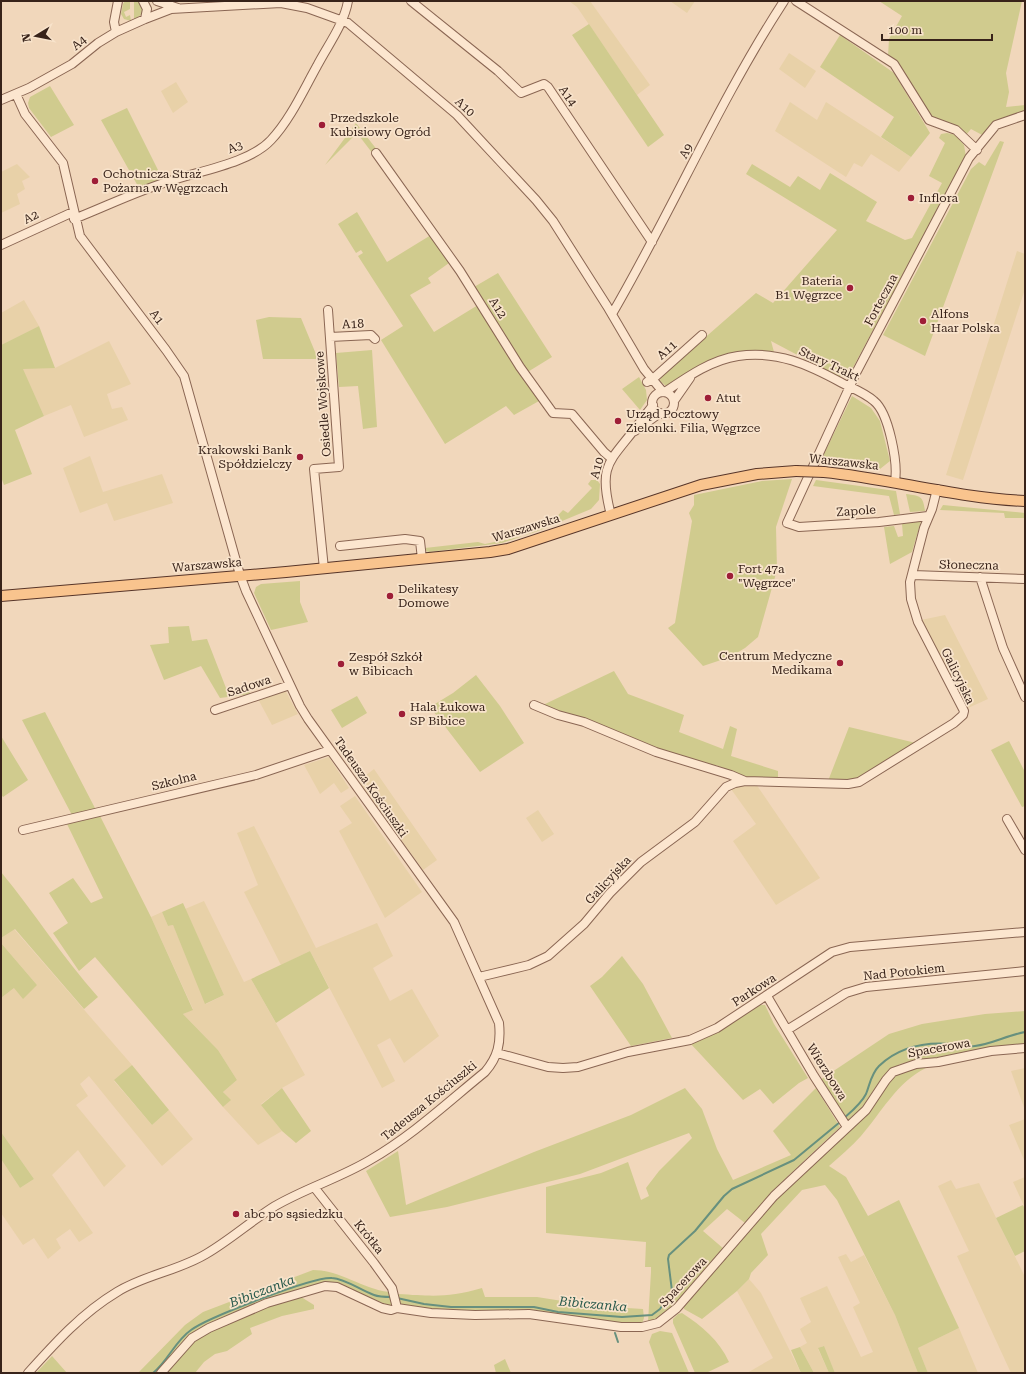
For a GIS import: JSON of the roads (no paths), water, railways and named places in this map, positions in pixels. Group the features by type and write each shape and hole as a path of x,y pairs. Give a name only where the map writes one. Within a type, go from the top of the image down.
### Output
{"main road":[{"name":"Warszawska","path":"1,596 324,569 508,549 652,500 714,482 757,474 824,472 895,481 979,497 1025,501"}],"street":[{"path":"116,32 114,26 118,1"},
{"path":"143,1 147,9 145,19"},
{"name":"A10","path":"158,1 178,8"},
{"name":"A3","path":"74,215 170,180 211,169 244,157 270,142 282,126 342,21 348,1"},
{"name":"A14","path":"411,1 498,71 521,93 539,85 544,84 548,87 652,242"},
{"name":"A9","path":"612,314 652,242 730,92 764,32 784,1"},
{"path":"796,1 894,64 929,120 956,130 977,150"},
{"name":"A10","path":"116,32 145,19 178,8 217,8 281,4 308,8 342,21 354,28 457,115 498,157 553,221 612,314 650,380 653,401 632,434 611,458 606,470 604,487 611,515"},
{"name":"A4","path":"1,100 16,94 72,64 98,43 116,32"},
{"name":"A1","path":"16,94 25,114 63,164 80,236 184,376 240,575"},
{"name":"Forteczna","path":"787,523 850,387 969,158 996,125 1025,115"},
{"name":"A12","path":"376,153 460,271 520,367 546,405 554,413 572,414 604,452 611,458"},
{"name":"A2","path":"1,245 74,215"},
{"name":"Osiedle Wojskowe","path":"324,569 314,469 339,466 328,310"},
{"name":"A18","path":"330,337 371,335 375,339"},
{"name":"A11","path":"650,380 702,335"},
{"name":"Stary Trakt","path":"664,392 708,365 729,358 763,354 800,362 874,401 886,420 896,465 895,481"},
{"name":"Stary Trakt","path":"674,402 692,376"},
{"name":"A10","path":"650,380 664,392"},
{"path":"664,392 671,395 674,402 669,412 660,413 655,410 653,401 657,394 664,392"},
{"name":"A10","path":"632,434 660,413"},
{"name":"Galicyjska","path":"479,977 529,965 548,956 584,924 610,893 641,862 695,822 726,787 745,781 848,784 859,782 954,723 963,715 964,711 918,622 912,599 910,582 924,528 937,489"},
{"name":"Zapole","path":"787,523 799,527 879,522 928,516"},
{"path":"340,546 405,539 420,541 422,559"},
{"name":"Tadeusza Kościuszki","path":"28,1373 81,1316 118,1291 193,1262 266,1212 314,1186 356,1168 394,1145 485,1072 493,1062 500,1044 499,1023 461,934 450,916 304,712 246,591 240,575"},
{"name":"Słoneczna","path":"913,575 1025,579"},
{"path":"980,577 1003,648 1025,697"},
{"name":"Sadowa","path":"215,710 290,684"},
{"name":"Galicyjska","path":"534,705 558,715 584,722 656,752 731,775 745,781"},
{"name":"Szkolna","path":"23,830 256,775 330,750"},
{"path":"1007,819 1025,850"},
{"name":"Parkowa","path":"497,1053 548,1067 578,1067 628,1052 690,1040 717,1028 827,955 850,947 1025,932"},
{"name":"Nad Potokiem","path":"787,1030 846,993 866,987 1025,972"},
{"path":"767,996 787,1030"},
{"name":"Wierzbowa","path":"787,1030 846,1125"},
{"name":"Spacerowa","path":"162,1373 192,1338 209,1328 267,1303 306,1290 324,1286 337,1287 382,1308 391,1310 396,1301 431,1313 475,1315 529,1314 621,1327 642,1327 658,1323 678,1308 774,1196 846,1125 866,1110 886,1080 899,1069 991,1051 1025,1048"},
{"name":"Krótka","path":"314,1186 374,1262 392,1288 396,1301"}],"waterway":[{"name":"Bibiczanka","path":"843,1119 864,1098 876,1069 894,1055 921,1045 950,1044 975,1046 1025,1032"},
{"name":"Bibiczanka","path":"397,1298 424,1304 451,1307 534,1307 558,1312 622,1317 652,1315 660,1309 672,1291 668,1259 669,1255 695,1231 724,1196 732,1189 794,1160 840,1122"},
{"name":"Bibiczanka","path":"153,1373 163,1363 180,1340 191,1330 217,1317 284,1290 321,1279 332,1278 348,1282 376,1296 392,1297"},
{"path":"615,1333 618,1342"}],"place":[{"name":"Przedszkole Kubisiowy Ogród","path":"322,125"},
{"name":"Ochotnicza Straż Pożarna w Węgrzcach","path":"95,181"},
{"name":"Inflora","path":"911,198"},
{"name":"Bateria B1 Węgrzce","path":"850,288"},
{"name":"Alfons Haar Polska","path":"923,321"},
{"name":"Atut","path":"708,398"},
{"name":"Urząd Pocztowy Zielonki. Filia, Węgrzce","path":"618,421"},
{"name":"Krakowski Bank Spółdzielczy","path":"300,457"},
{"name":"Fort 47a \"Węgrzce\"","path":"730,576"},
{"name":"Delikatesy Domowe","path":"390,596"},
{"name":"Centrum Medyczne Medikama","path":"840,663"},
{"name":"Zespół Szkół w Bibicach","path":"341,664"},
{"name":"Hala Łukowa SP Bibice","path":"402,714"},
{"name":"abc po sąsiedzku","path":"236,1214"}]}
